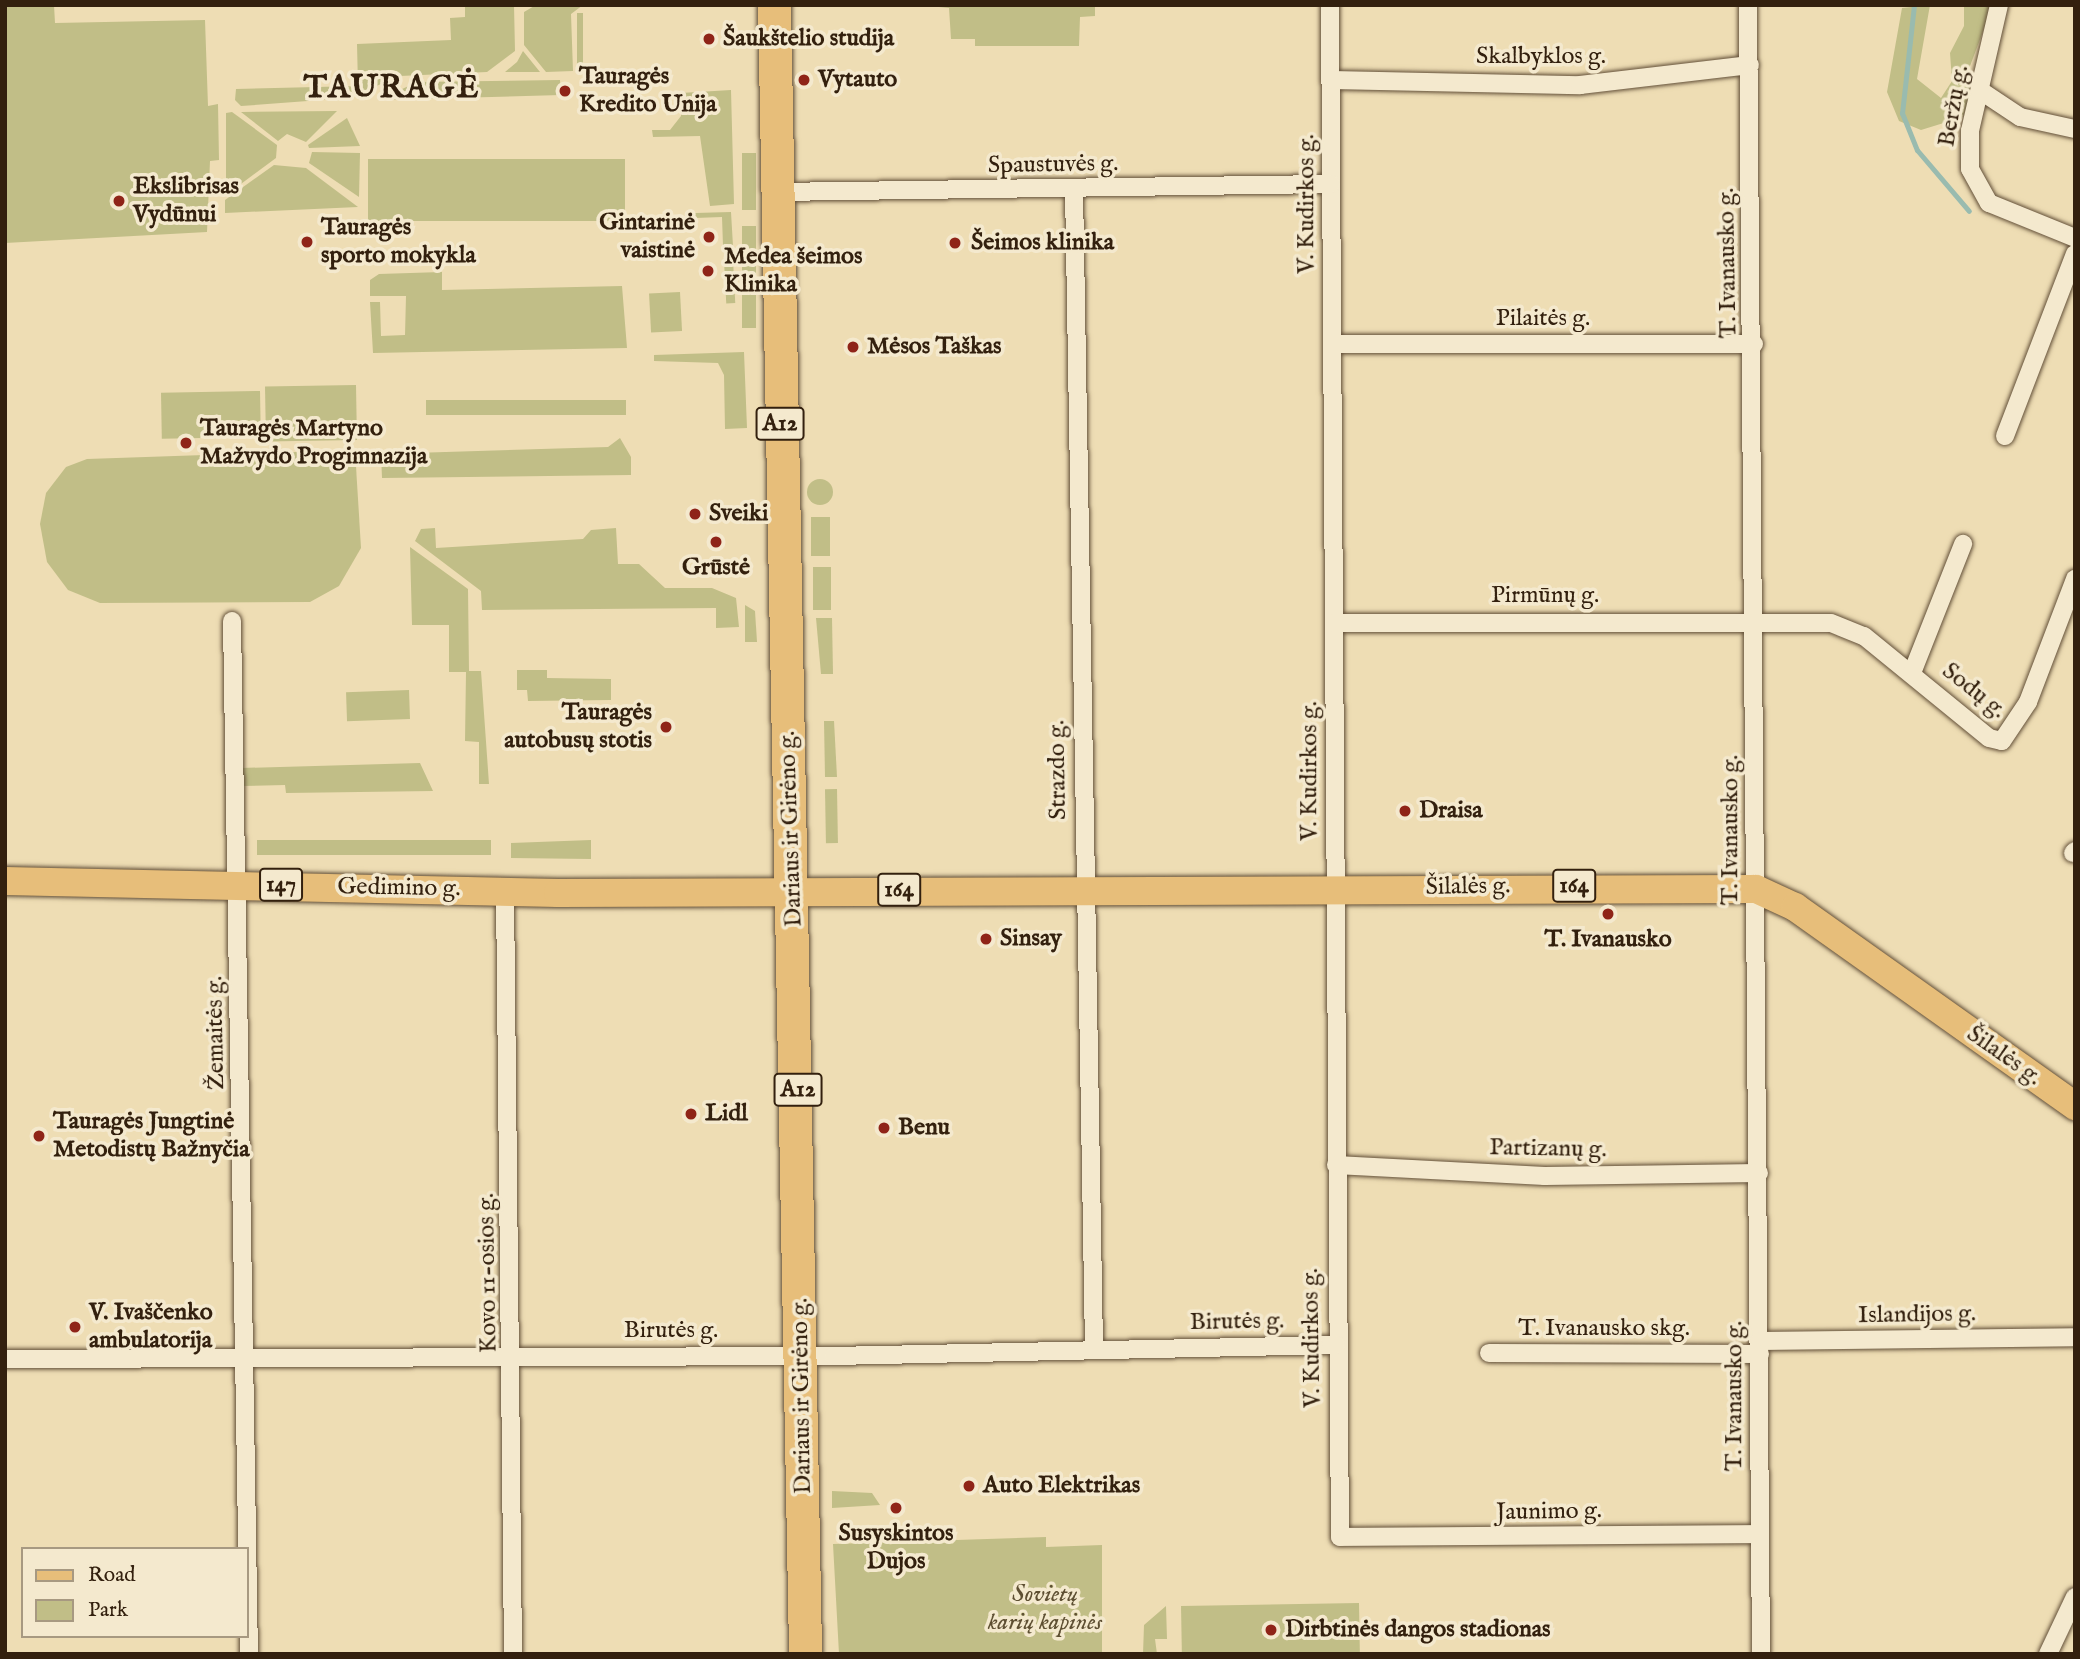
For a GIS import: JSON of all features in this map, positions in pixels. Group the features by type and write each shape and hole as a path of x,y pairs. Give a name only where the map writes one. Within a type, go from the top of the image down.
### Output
{"highway":[{"name":"Dariaus ir Girėno g.","path":"774,5 776,192 794,890 805,1654"}],"main road":[{"name":"Gedimino g.","path":"5,881 505,891 794,890"},
{"name":"Šilalės g.","path":"794,890 1756,889 1795,907 2075,1106"}],"street":[{"name":"V. Kudirkos g.","path":"1330,5 1335,623 1336,1345 1340,1537"},
{"name":"T. Ivanausko g.","path":"1748,5 1754,344 1761,1654"},
{"name":"Beržų g.","path":"1999,5 1968,150 1976,186 1989,204 2075,238"},
{"name":"Skalbyklos g.","path":"1332,80 1580,85 1750,65"},
{"path":"1981,91 2020,117 2075,129"},
{"name":"Spaustuvės g.","path":"776,192 1331,184"},
{"name":"Strazdo g.","path":"1074,189 1094,1349"},
{"path":"2005,436 2075,254"},
{"name":"Pilaitės g.","path":"1332,344 1754,344"},
{"path":"1912,673 1963,544"},
{"name":"Sodų g.","path":"1755,619 1850,628 1912,673 1989,738 2002,741 2028,702 2075,579"},
{"name":"Pirmūnų g.","path":"1335,623 1755,619"},
{"name":"Žemaitės g.","path":"232,621 248,1358 249,1654"},
{"name":"Kovo 11-osios g.","path":"505,891 514,1356 513,1654"},
{"name":"Partizanų g.","path":"1336,1165 1545,1176 1759,1173"},
{"name":"Islandijos g.","path":"1760,1347 2075,1338"},
{"name":"Birutės g.","path":"5,1359 801,1355 1336,1345"},
{"name":"T. Ivanausko skg.","path":"1489,1353 1760,1347"},
{"name":"Jaunimo g.","path":"1340,1537 1760,1534"},
{"path":"2049,1654 2075,1597"}],"green space":[{"path":"5,5 54,5 55,23 205,20 208,106 218,104 219,160 210,161 207,232 5,243"},
{"path":"465,5 514,5 515,51 487,72 400,76 348,98 241,106 235,100 236,89 358,86 357,44 451,40 450,18 465,17"},
{"path":"536,5 583,5 571,14 573,71 546,72 524,45 524,12"},
{"path":"919,5 1095,5 1095,16 1080,17 1079,46 975,46 975,39 951,39 949,8"},
{"path":"1930,5 1917,79 1941,98 1952,81 1950,53 1964,26 1964,5 1993,5 1970,66 1972,92 1963,117 1921,130 1899,121 1887,92 1902,8"},
{"path":"577,13 583,13 583,64 577,64"},
{"path":"523,51 540,72 505,72 517,62"},
{"path":"560,80 561,95 379,100 417,82"},
{"path":"731,90 734,204 710,206 700,136 653,137 652,130 670,130 681,116 681,93"},
{"path":"337,111 306,142 287,134 278,141 241,112"},
{"path":"232,112 277,145 276,158 226,195 226,113"},
{"path":"347,118 360,146 309,148 308,145"},
{"path":"312,152 360,153 359,197 309,163"},
{"path":"742,153 756,153 756,210 742,210"},
{"path":"368,159 625,159 625,221 368,221"},
{"path":"274,165 306,168 358,207 225,213 225,200"},
{"path":"731,212 733,246 723,246 722,217 695,218 695,213"},
{"path":"742,226 756,226 756,328 742,328"},
{"path":"724,260 733,260 735,303 726,303"},
{"path":"442,272 442,290 622,286 627,348 373,353 370,302 380,302 381,336 405,335 406,296 370,296 370,280 379,274"},
{"path":"680,292 682,331 651,333 649,294"},
{"path":"744,352 747,428 725,429 724,375 718,363 654,361 654,355"},
{"path":"356,385 357,440 266,442 265,387"},
{"path":"260,391 261,437 162,439 161,393"},
{"path":"426,400 626,400 626,415 426,415"},
{"path":"620,438 631,457 631,475 382,478 381,454 608,447"},
{"path":"355,450 361,548 339,586 310,602 100,603 68,590 47,562 40,524 46,493 66,467 87,459"},
{"path":"820,479 829,483 833,492 829,501 820,505 811,501 807,492 811,483"},
{"path":"811,517 830,517 830,556 811,556"},
{"path":"435,528 436,548 583,539 591,530 616,528 618,564 639,564 665,588 712,588 736,598 739,627 716,628 716,608 482,610 481,591 415,541 421,529"},
{"path":"410,547 468,589 469,671 481,671 489,784 479,784 479,742 465,741 466,672 449,672 449,625 412,625"},
{"path":"813,567 831,567 831,610 813,610"},
{"path":"745,605 755,611 757,642 745,642"},
{"path":"816,618 832,618 833,674 821,674"},
{"path":"517,670 547,670 547,678 611,679 611,700 528,701 527,690 517,690"},
{"path":"409,690 410,719 347,721 346,692"},
{"path":"824,721 834,721 837,777 825,777"},
{"path":"420,763 433,791 286,793 285,785 241,786 241,768"},
{"path":"825,789 837,789 838,843 826,843"},
{"path":"257,840 491,840 491,855 257,855"},
{"path":"591,840 591,859 511,858 511,843"},
{"path":"832,1491 872,1493 880,1505 832,1508"},
{"name":"Sovietų karių kapinės","path":"1046,1537 1046,1547 1102,1545 1102,1654 839,1654 833,1544"},
{"name":"Dirbtinės dangos stadionas","path":"1359,1603 1360,1654 1182,1654 1181,1606"},
{"path":"1166,1606 1167,1639 1155,1639 1157,1654 1143,1654 1144,1625"}],"waterway":[{"path":"1914,5 1902,113 1917,150 1969,211"}],"place":[{"name":"Šaukštelio studija","path":"709,39"},
{"name":"Vytauto","path":"804,80"},
{"name":"Tauragės Kredito Unija","path":"565,91"},
{"name":"Ekslibrisas Vydūnui","path":"119,201"},
{"name":"Gintarinė vaistinė","path":"709,237"},
{"name":"Tauragės sporto mokykla","path":"307,242"},
{"name":"Šeimos klinika","path":"955,243"},
{"name":"Medea šeimos Klinika","path":"708,271"},
{"name":"Mėsos Taškas","path":"853,347"},
{"name":"Tauragės Martyno Mažvydo Progimnazija","path":"186,443"},
{"name":"Sveiki","path":"695,514"},
{"name":"Grūstė","path":"716,542"},
{"name":"Tauragės autobusų stotis","path":"666,727"},
{"name":"Draisa","path":"1405,811"},
{"name":"T. Ivanausko","path":"1608,914"},
{"name":"Sinsay","path":"986,939"},
{"name":"Lidl","path":"691,1114"},
{"name":"Benu","path":"884,1128"},
{"name":"Tauragės Jungtinė Metodistų Bažnyčia","path":"39,1136"},
{"name":"V. Ivaščenko ambulatorija","path":"75,1327"},
{"name":"Auto Elektrikas","path":"969,1486"},
{"name":"Susyskintos Dujos","path":"896,1508"},
{"name":"Dirbtinės dangos stadionas","path":"1271,1630"}],"district":[{"name":"TAURAGĖ","path":"392,89"}]}
